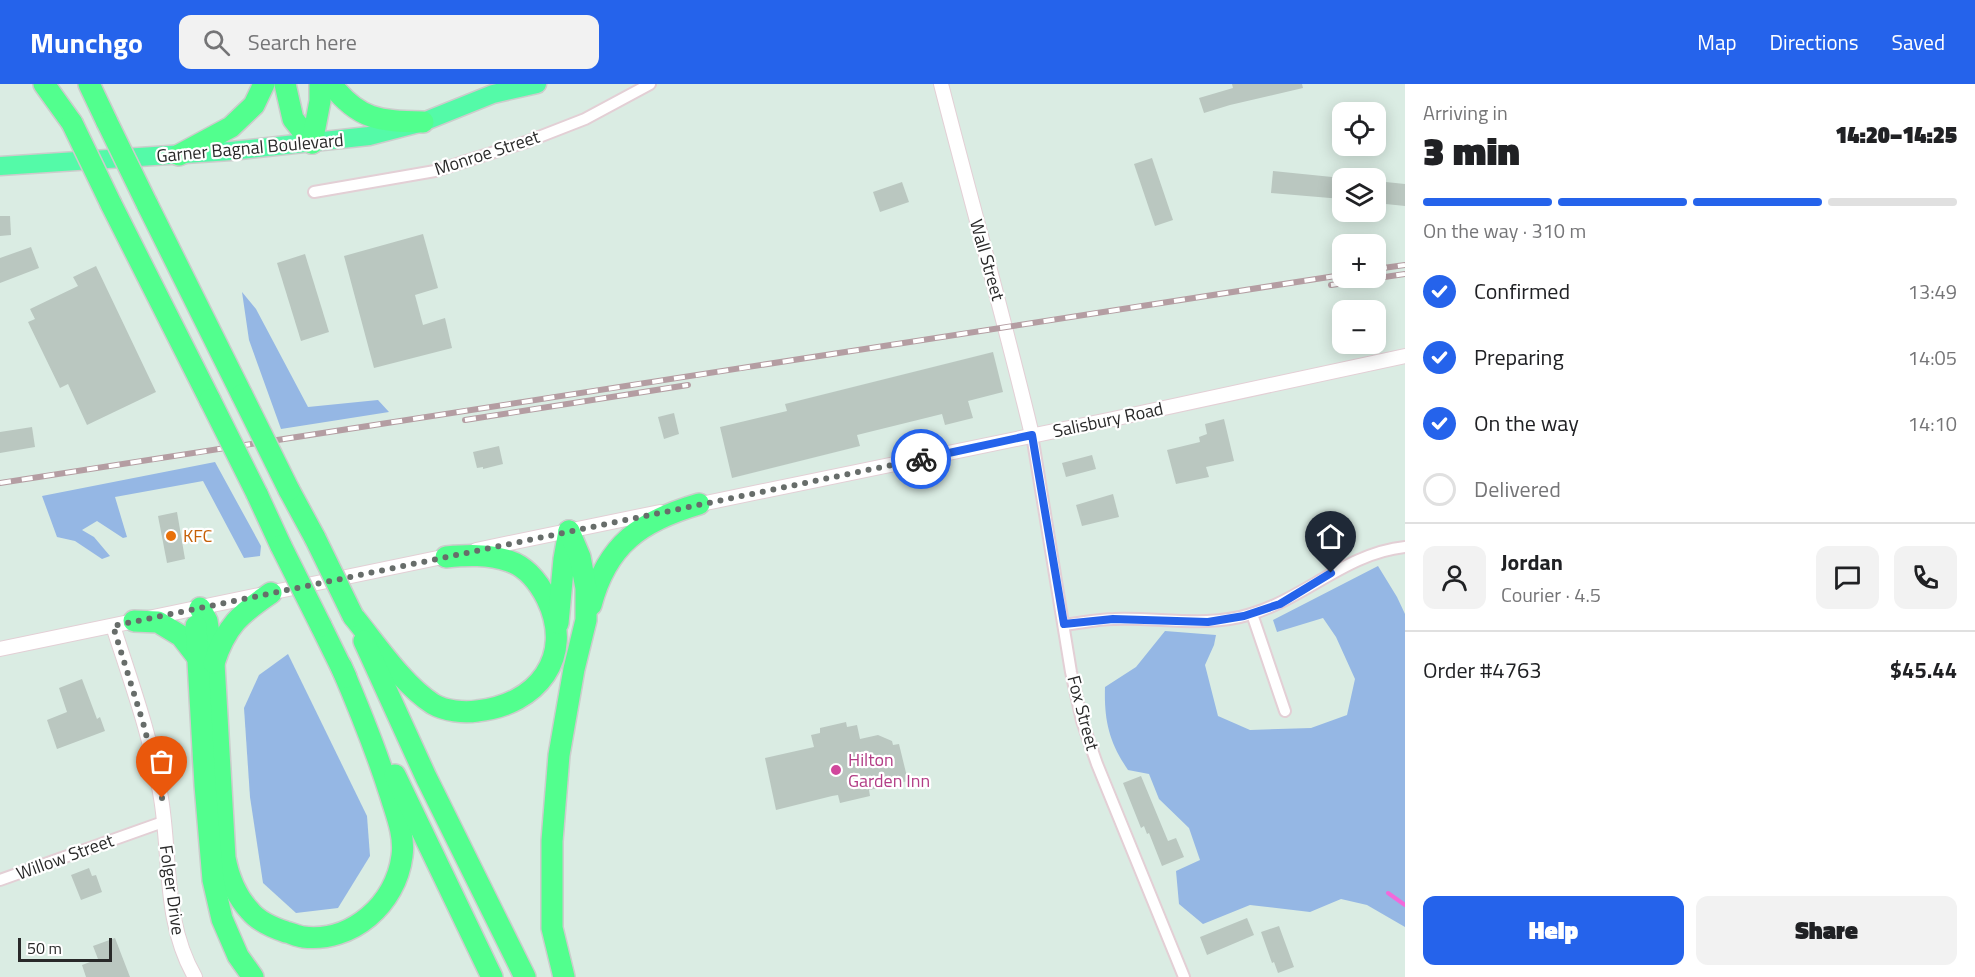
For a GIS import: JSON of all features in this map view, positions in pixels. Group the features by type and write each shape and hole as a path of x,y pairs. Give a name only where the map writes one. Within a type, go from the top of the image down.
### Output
{"highway":[{"path":"44,84 72,123"},
{"path":"53,84 257,494 492,977"},
{"path":"88,84 315,538 426,777 525,977"},
{"path":"179,155 231,127 254,105 264,84"},
{"path":"285,84 293,119 312,143"},
{"path":"312,143 320,101 320,84"},
{"path":"331,84 343,100 363,114 386,121 423,122"},
{"name":"Garner Bagnal Boulevard","path":"0,166 179,155 369,136 423,122 497,89 537,84"},
{"path":"564,977 552,928 552,841 559,755 574,669 586,620 596,585 612,555 637,530 674,511 699,504"},
{"path":"353,616 410,686 434,705 464,712 495,709 522,696 542,680 554,658 569,531"},
{"path":"569,531 580,557 586,588 586,620"},
{"path":"446,557 478,555 510,562 528,572 542,587 555,618 558,634"},
{"path":"253,977 238,956 222,919 213,880 206,661 230,627 250,607 272,593"},
{"path":"200,608 196,623 206,661 228,874 234,888 251,913 276,929 303,937 332,936 358,926 381,907 396,883 403,855 400,826 374,745 341,666"},
{"path":"134,621 158,622 181,636 206,661"}],"street":[{"name":"Monroe Street","path":"315,192 435,171 526,142 585,119 650,84"},
{"name":"Wall Street","path":"941,84 1008,334 1032,435"},
{"name":"Salisbury Road","path":"0,649 1405,356"},
{"name":"Fox Street","path":"1032,435 1071,672 1082,721 1097,764 1184,977"},
{"path":"1064,624 1113,619 1208,622 1252,614 1280,604 1348,563 1389,549 1405,547"},
{"path":"1252,614 1285,711"},
{"name":"Folger Drive","path":"113,626 144,726 162,798 169,888 177,936 195,977"},
{"name":"Willow Street","path":"0,880 164,822"}],"shaded area":[{"path":"242,292 256,309 308,407 378,400 389,412 281,429 249,340"},
{"path":"215,462 261,546 260,556 244,558 203,481 115,497 127,537 123,538 97,521 82,530 94,537 110,556 102,559 75,541 57,537 42,496"},
{"path":"1378,566 1405,614 1405,927 1367,905 1341,899 1310,912 1250,905 1203,924 1179,904 1176,871 1200,860 1189,828 1159,799 1149,774 1128,770 1116,750 1107,720 1105,687 1136,667 1165,631 1216,635 1205,665 1218,716 1250,730 1311,728 1347,715 1355,679 1336,637 1323,618 1277,632 1273,620"},
{"path":"288,654 367,816 370,856 338,908 296,913 263,883 250,797 244,708 259,675"}],"building":[{"path":"1232,84 1302,84 1303,88 1204,113 1199,98 1233,88"},
{"path":"1152,158 1173,220 1155,226 1134,164"},
{"path":"1273,171 1332,177 1332,198 1271,193"},
{"path":"902,182 909,202 880,212 873,192"},
{"path":"1386,182 1405,184 1405,206 1386,204"},
{"path":"0,216 10,216 11,235 0,236"},
{"path":"423,234 438,288 415,295 423,325 445,318 452,348 374,368 344,256"},
{"path":"31,247 39,268 0,283 0,258"},
{"path":"305,254 329,332 301,341 277,263"},
{"path":"96,266 156,392 87,425 68,384 60,388 28,322 35,319 30,309 78,286 73,277"},
{"path":"993,352 1003,392 968,401 973,418 945,425 942,414 857,435 860,446 732,478 720,427 787,411 785,404"},
{"path":"674,413 679,434 664,439 658,417"},
{"path":"1224,419 1234,461 1206,467 1209,477 1176,484 1167,450 1200,442 1199,437 1207,434 1205,424"},
{"path":"32,427 35,447 0,453 0,432"},
{"path":"499,446 503,464 483,469 483,467 477,468 473,452"},
{"path":"1092,455 1096,469 1066,477 1062,463"},
{"path":"1113,494 1119,517 1082,526 1076,505"},
{"path":"177,512 185,559 167,563 158,516"},
{"path":"82,679 97,719 100,717 105,731 57,749 47,720 67,712 59,688"},
{"name":"Hilton Garden Inn","path":"846,722 847,727 857,725 860,739 878,735 892,741 893,745 899,744 908,781 869,790 870,796 840,803 838,795 776,810 765,758 814,747 811,735 820,733 820,728"},
{"path":"1141,776 1168,841 1176,838 1184,857 1162,866 1149,833 1147,834 1144,826 1141,828 1123,783"},
{"path":"89,868 92,876 96,875 102,892 81,900 71,875"},
{"path":"1247,918 1254,935 1207,955 1200,937"},
{"path":"1279,926 1294,967 1278,973 1261,932"},
{"path":"115,938 130,977 86,977 82,965 98,959 93,946"}],"waterway":[{"path":"1388,893 1405,905"}],"railway":[{"path":"1386,268 1405,265"},
{"path":"1331,285 1405,274"},
{"path":"0,483 1332,277"},
{"path":"465,420 688,385"}],"way so far":[{"path":"162,798 144,726 113,626 921,459"}],"place":[{"name":"KFC","path":"171,536"},
{"name":"Hilton Garden Inn","path":"836,770"}],"route":[{"path":"921,459 1032,435 1064,624 1113,619 1208,622 1244,616 1280,604 1331,573"}]}
